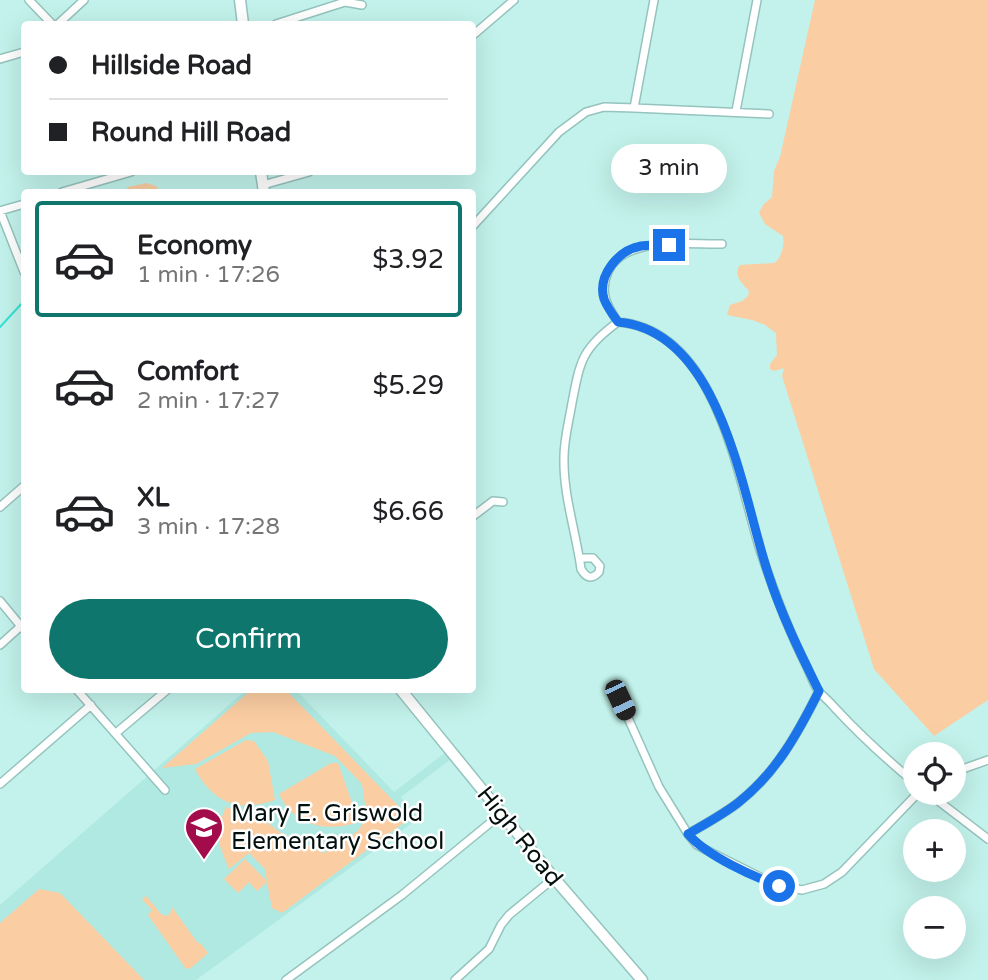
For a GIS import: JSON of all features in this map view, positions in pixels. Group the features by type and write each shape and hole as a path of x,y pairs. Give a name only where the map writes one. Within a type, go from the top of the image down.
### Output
{"main road":[{"path":"240,0 243,21"},
{"name":"High Road","path":"403,693 554,878 642,980"}],"street":[{"path":"29,0 49,21"},
{"path":"61,21 84,0"},
{"path":"476,33 514,0"},
{"path":"634,108 654,0"},
{"path":"736,111 757,0"},
{"path":"285,21 345,2 362,5"},
{"path":"0,58 21,53"},
{"path":"476,223 559,132 586,112 604,107 769,114"},
{"path":"72,189 121,175"},
{"path":"263,189 301,175"},
{"path":"21,205 0,211 21,264"},
{"path":"722,244 642,246 621,255 606,275 603,292 608,307 618,322 655,332 669,342 694,371 709,394 731,444 760,549 780,608 819,691 883,757 903,773"},
{"path":"580,558 565,479 564,443 576,378 585,352 618,322"},
{"path":"0,507 21,489"},
{"path":"476,514 493,501 503,502"},
{"path":"0,601 21,626"},
{"path":"0,645 21,629"},
{"path":"688,834 738,803 763,780 785,753 819,691"},
{"path":"80,693 165,790"},
{"path":"116,733 163,693"},
{"path":"620,700 659,787 697,845 776,885 802,890 824,884 842,872 906,805"},
{"path":"0,784 91,705"},
{"path":"966,768 988,760"},
{"path":"944,805 988,839"},
{"path":"286,980 402,895 501,814"},
{"path":"455,980 489,949 509,915 554,878"}],"shaded area":[{"path":"815,0 988,0 988,700 934,736 874,669 782,376 784,368 774,371 770,369 770,364 777,355 776,333 752,320 727,315 730,305 748,296 749,291 737,273 740,265 774,263 782,251 783,236 765,224 759,213 772,197 774,171 780,157"},
{"path":"147,183 158,189 127,189"},
{"name":"Mary E. Griswold Elementary School","path":"243,693 299,693 394,792 446,752 451,759 401,797 419,818 196,980 0,980 0,905"},
{"path":"248,693 289,693 410,818 282,913 272,908 267,882 257,891 249,882 238,893 224,879 245,859 267,881 265,869 249,853 229,869 218,838 219,825 226,807 260,817 281,833 324,853 358,831 367,817 362,784 335,756 273,732 251,733 196,764 162,768"},
{"path":"246,740 254,741 268,761 275,800 250,805 228,802 210,790 195,769"},
{"path":"331,763 338,763 359,822 335,827 313,824 293,813 279,794"},
{"path":"39,889 60,893 144,980 0,980 0,923"},
{"path":"146,896 161,914 170,914 172,907 208,953 191,968 186,969 148,915 152,910 142,899"}],"waterway":[{"path":"0,327 21,304"}],"place":[{"name":"Mary E. Griswold Elementary School","path":"204,861"}],"route":[{"path":"669,245 642,246 621,255 606,275 604,300 618,322 655,332 669,342 694,371 709,394 731,444 760,549 780,608 819,691 785,753 763,780 738,803 688,834 697,845 779,886"}]}
